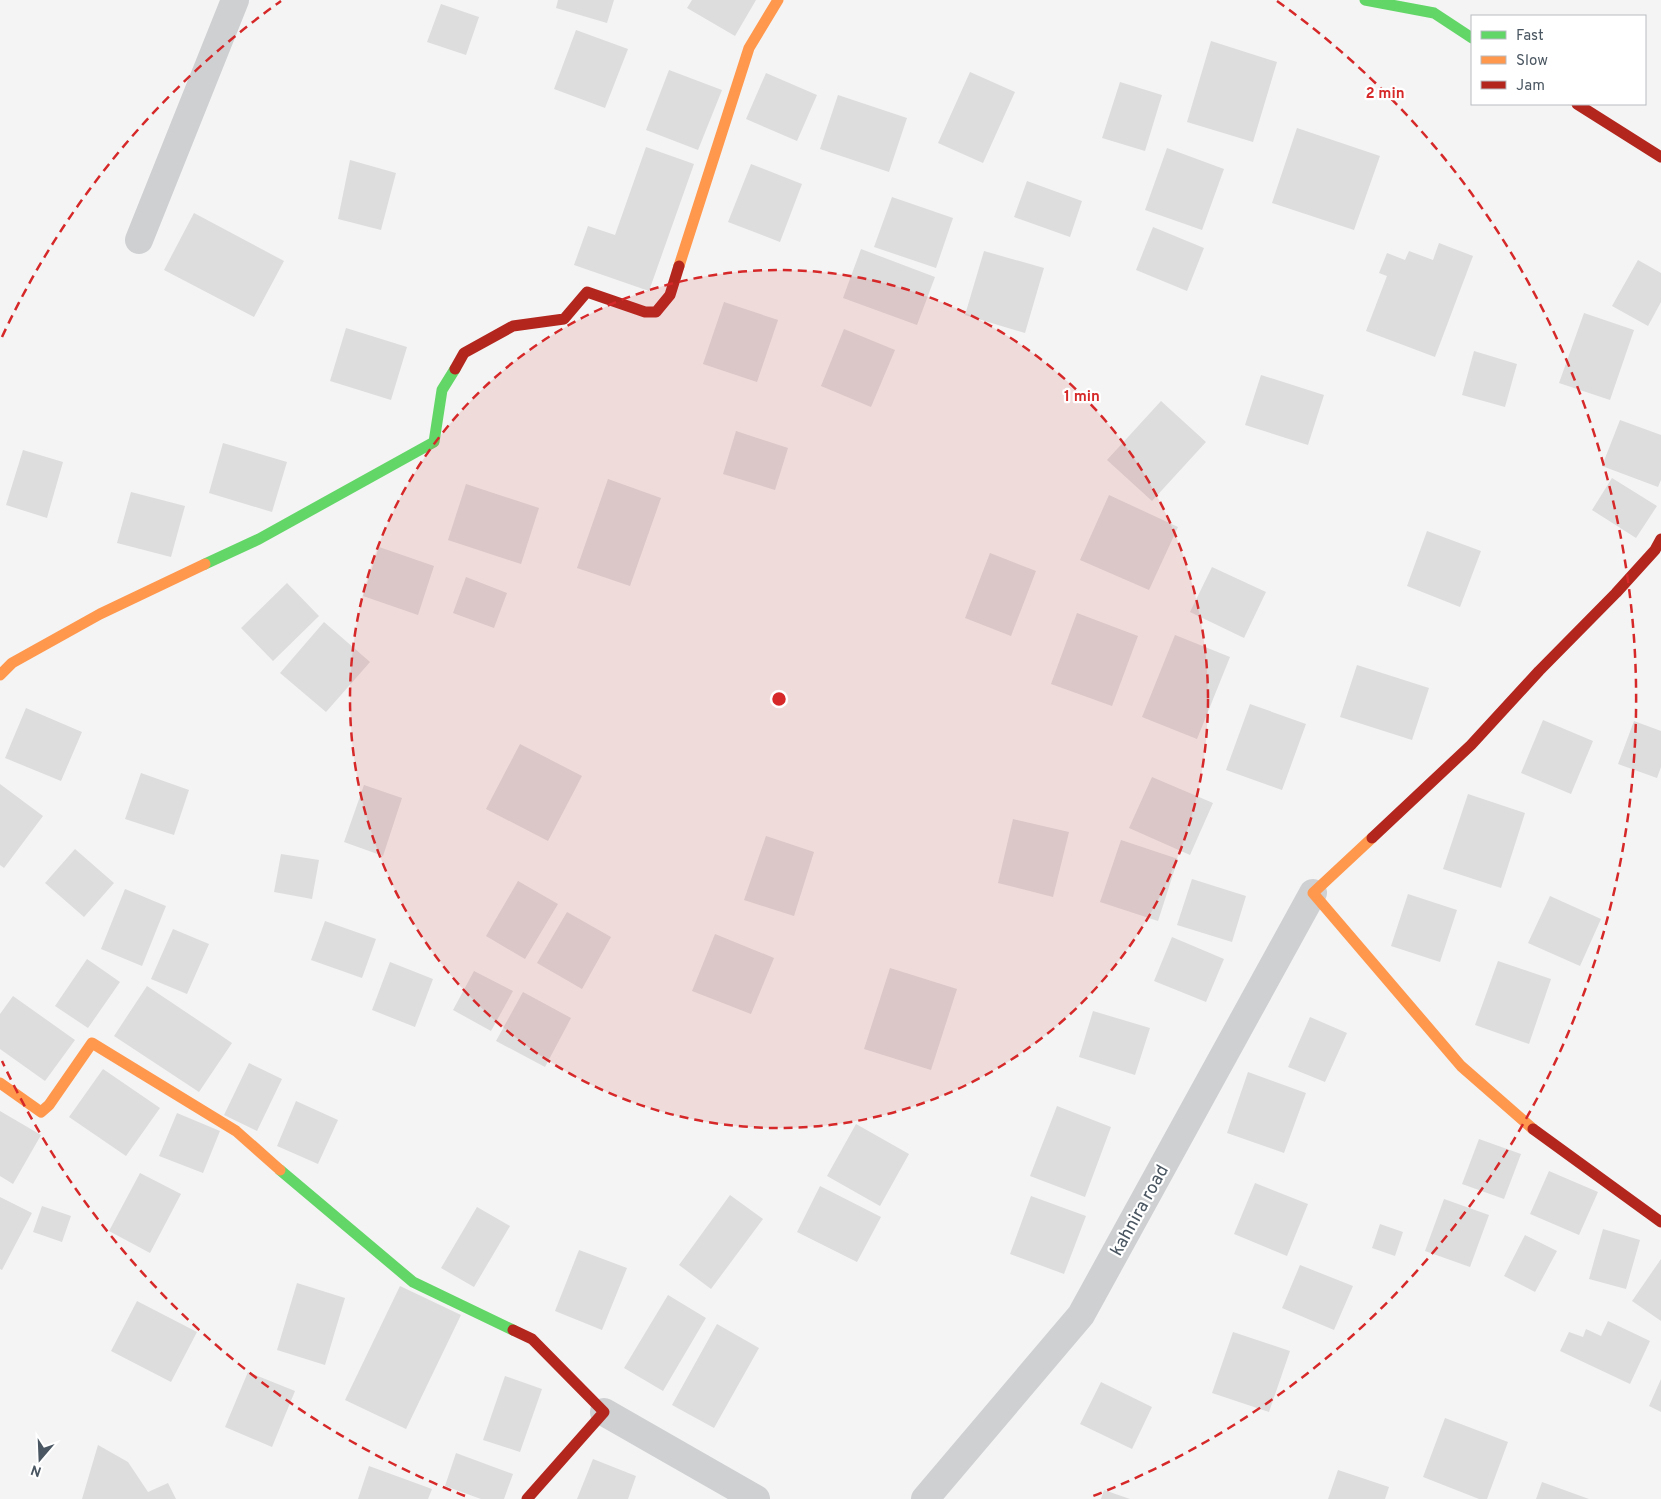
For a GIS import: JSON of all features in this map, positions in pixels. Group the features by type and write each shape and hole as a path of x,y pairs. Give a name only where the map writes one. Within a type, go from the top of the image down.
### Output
{"street":[{"path":"139,240 235,0"},
{"path":"0,675 12,663 100,614 259,539 434,442 442,390 464,353 513,326 564,320 587,292 644,312 656,312 670,295 749,48 778,0"},
{"path":"1365,0 1434,13 1471,37"},
{"path":"1579,105 1661,157"},
{"path":"1661,539 1655,550 1616,593 1539,671 1471,745 1313,894 1461,1066 1535,1131 1661,1222"},
{"name":"kahnira road","path":"925,1499 1081,1314 1313,894"},
{"path":"0,1084 41,1112 49,1105 92,1043 236,1132 413,1282 532,1339 604,1412 756,1499"},
{"path":"527,1499 604,1412"}],"building":[{"path":"558,0 614,0 607,23 556,8"},
{"path":"692,0 756,0 735,36 687,8"},
{"path":"441,4 479,17 466,55 427,42"},
{"path":"576,30 628,49 605,108 554,89"},
{"path":"1211,41 1277,62 1253,142 1187,122"},
{"path":"669,70 722,90 698,150 646,130"},
{"path":"970,72 1015,92 983,163 938,143"},
{"path":"766,73 817,95 797,141 746,119"},
{"path":"1120,82 1162,95 1145,151 1102,138"},
{"path":"838,95 907,118 889,172 820,149"},
{"path":"1297,128 1380,156 1354,230 1272,203"},
{"path":"646,147 694,164 649,291 574,265 588,226 615,235"},
{"path":"1167,148 1224,169 1202,230 1145,210"},
{"path":"350,160 396,173 381,230 338,219"},
{"path":"751,164 802,184 780,242 728,222"},
{"path":"1027,181 1082,201 1070,237 1014,217"},
{"path":"892,197 953,218 936,268 874,247"},
{"path":"194,213 284,261 254,317 164,270"},
{"path":"1153,227 1204,248 1187,291 1136,270"},
{"path":"1439,243 1473,256 1435,357 1366,331 1387,276 1379,273 1387,253 1405,260 1409,251 1433,260"},
{"path":"861,249 935,277 917,325 843,298"},
{"path":"984,251 1044,268 1025,333 965,315"},
{"path":"1638,260 1661,273 1661,302 1648,326 1612,306"},
{"path":"724,302 778,320 757,382 703,364"},
{"path":"1584,313 1634,330 1610,400 1559,383"},
{"path":"346,328 407,347 391,400 330,381"},
{"path":"844,329 895,350 871,407 821,386"},
{"path":"1474,351 1517,364 1505,407 1462,395"},
{"path":"1261,375 1324,395 1308,445 1245,425"},
{"path":"1161,401 1206,442 1152,501 1107,460"},
{"path":"1620,420 1661,435 1661,480 1658,487 1602,466"},
{"path":"736,431 788,448 775,490 723,474"},
{"path":"223,443 287,462 272,512 209,493"},
{"path":"23,450 63,462 47,518 6,505"},
{"path":"1612,478 1657,506 1636,538 1592,510"},
{"path":"608,479 661,498 630,586 577,568"},
{"path":"466,484 539,508 521,564 448,540"},
{"path":"131,492 185,506 171,557 117,543"},
{"path":"1109,495 1178,527 1149,590 1080,560"},
{"path":"1427,531 1481,551 1460,607 1407,586"},
{"path":"379,547 434,566 418,615 363,596"},
{"path":"990,553 1036,571 1011,636 965,618"},
{"path":"1212,567 1266,592 1244,638 1190,612"},
{"path":"466,577 507,593 494,628 453,613"},
{"path":"287,583 319,616 273,661 241,628"},
{"path":"1077,613 1138,636 1112,706 1051,684"},
{"path":"324,622 370,662 326,712 280,673"},
{"path":"1175,635 1230,657 1197,739 1142,717"},
{"path":"1357,665 1429,688 1412,740 1340,717"},
{"path":"1250,704 1306,724 1282,790 1226,770"},
{"path":"26,708 82,732 61,781 5,758"},
{"path":"1543,720 1593,741 1571,794 1521,773"},
{"path":"1634,721 1661,731 1661,767 1657,778 1618,764"},
{"path":"520,744 582,776 548,841 486,809"},
{"path":"141,773 189,790 174,835 125,819"},
{"path":"1152,777 1213,803 1190,855 1129,828"},
{"path":"0,784 43,816 4,868 0,865"},
{"path":"364,785 402,798 383,856 344,842"},
{"path":"1468,794 1525,813 1501,888 1443,869"},
{"path":"1013,819 1069,832 1053,897 998,883"},
{"path":"766,836 814,852 794,916 744,900"},
{"path":"1121,840 1178,859 1158,921 1100,902"},
{"path":"75,849 114,883 84,917 45,883"},
{"path":"281,854 319,860 312,899 274,892"},
{"path":"1192,879 1246,896 1232,942 1177,925"},
{"path":"518,881 558,904 525,959 486,936"},
{"path":"125,889 166,906 142,966 101,949"},
{"path":"1408,894 1457,910 1440,962 1391,946"},
{"path":"1550,896 1601,919 1580,966 1528,943"},
{"path":"567,912 611,937 582,989 537,963"},
{"path":"325,921 376,939 362,978 311,960"},
{"path":"173,929 209,944 187,994 151,979"},
{"path":"715,934 774,958 751,1014 692,991"},
{"path":"1172,937 1224,959 1206,1002 1154,981"},
{"path":"87,959 120,982 88,1028 55,1006"},
{"path":"1498,961 1551,979 1529,1044 1475,1025"},
{"path":"390,962 433,979 415,1027 372,1010"},
{"path":"890,968 957,989 931,1070 864,1049"},
{"path":"474,971 513,991 491,1031 453,1010"},
{"path":"147,986 232,1043 199,1092 114,1036"},
{"path":"523,992 571,1018 545,1067 496,1041"},
{"path":"13,996 75,1040 45,1081 0,1049 0,1014"},
{"path":"1093,1011 1150,1028 1135,1075 1079,1057"},
{"path":"1310,1017 1347,1033 1325,1082 1288,1067"},
{"path":"249,1063 282,1079 257,1131 224,1115"},
{"path":"103,1069 160,1108 126,1156 69,1117"},
{"path":"1248,1072 1306,1093 1284,1153 1227,1133"},
{"path":"296,1101 338,1120 318,1164 277,1146"},
{"path":"1057,1106 1111,1127 1085,1197 1030,1176"},
{"path":"0,1111 41,1135 13,1184 0,1176"},
{"path":"177,1113 220,1131 203,1173 159,1156"},
{"path":"856,1124 909,1154 880,1206 827,1176"},
{"path":"1479,1139 1521,1154 1504,1199 1462,1184"},
{"path":"1549,1171 1598,1192 1579,1235 1530,1214"},
{"path":"140,1173 181,1194 150,1253 109,1231"},
{"path":"1255,1183 1308,1204 1287,1256 1234,1234"},
{"path":"820,1186 881,1217 857,1262 797,1232"},
{"path":"730,1195 763,1219 711,1289 679,1265"},
{"path":"1031,1196 1086,1216 1064,1274 1010,1254"},
{"path":"0,1197 32,1213 2,1270 0,1269"},
{"path":"1444,1199 1489,1215 1470,1267 1425,1251"},
{"path":"42,1206 71,1216 62,1242 33,1232"},
{"path":"477,1207 510,1226 474,1287 441,1268"},
{"path":"1380,1224 1403,1232 1395,1256 1372,1248"},
{"path":"1603,1229 1640,1240 1626,1289 1589,1279"},
{"path":"1525,1235 1557,1251 1535,1292 1504,1276"},
{"path":"579,1250 627,1268 602,1330 555,1311"},
{"path":"1661,1259 1661,1321 1632,1301"},
{"path":"1300,1265 1353,1286 1334,1330 1282,1308"},
{"path":"297,1283 345,1298 325,1365 277,1350"},
{"path":"400,1286 461,1315 406,1429 345,1400"},
{"path":"668,1295 706,1318 663,1391 624,1368"},
{"path":"137,1301 197,1332 171,1382 111,1351"},
{"path":"1608,1321 1650,1341 1630,1384 1560,1351 1569,1332 1583,1337 1586,1329 1601,1336"},
{"path":"717,1324 759,1348 714,1428 672,1405"},
{"path":"1233,1332 1290,1351 1269,1412 1212,1393"},
{"path":"248,1372 295,1391 272,1447 225,1427"},
{"path":"505,1376 542,1389 520,1452 483,1440"},
{"path":"1661,1379 1661,1412 1649,1406"},
{"path":"1101,1382 1152,1407 1132,1449 1080,1424"},
{"path":"1445,1418 1508,1442 1487,1499 1479,1499 1423,1477"},
{"path":"98,1445 128,1462 148,1492 168,1483 176,1499 82,1499"},
{"path":"456,1453 513,1474 504,1499 481,1499 445,1486"},
{"path":"593,1459 636,1476 628,1499 577,1499"},
{"path":"369,1466 432,1489 428,1499 358,1499"},
{"path":"1338,1470 1389,1487 1385,1499 1328,1499"},
{"path":"1542,1482 1589,1499 1536,1499"},
{"path":"1104,1490 1130,1499 1101,1499"}],"traffic: fast":[{"path":"1365,0 1434,13 1471,37"},
{"path":"205,564 259,539 434,442 442,390 455,369"},
{"path":"280,1170 413,1282 513,1330"}],"traffic: slow":[{"path":"679,266 749,48 778,0"},
{"path":"0,675 12,663 100,614 205,564"},
{"path":"1372,838 1313,893 1461,1066 1533,1129"},
{"path":"0,1083 41,1112 49,1105 92,1043 236,1131 280,1170"}],"traffic: jam":[{"path":"1579,105 1661,157"},
{"path":"455,369 464,353 513,326 564,319 587,292 645,312 656,312 670,295 679,266"},
{"path":"1372,838 1471,745 1539,671 1616,593 1655,550 1661,539"},
{"path":"1533,1129 1661,1222"},
{"path":"513,1330 532,1339 604,1412 527,1499"}]}
